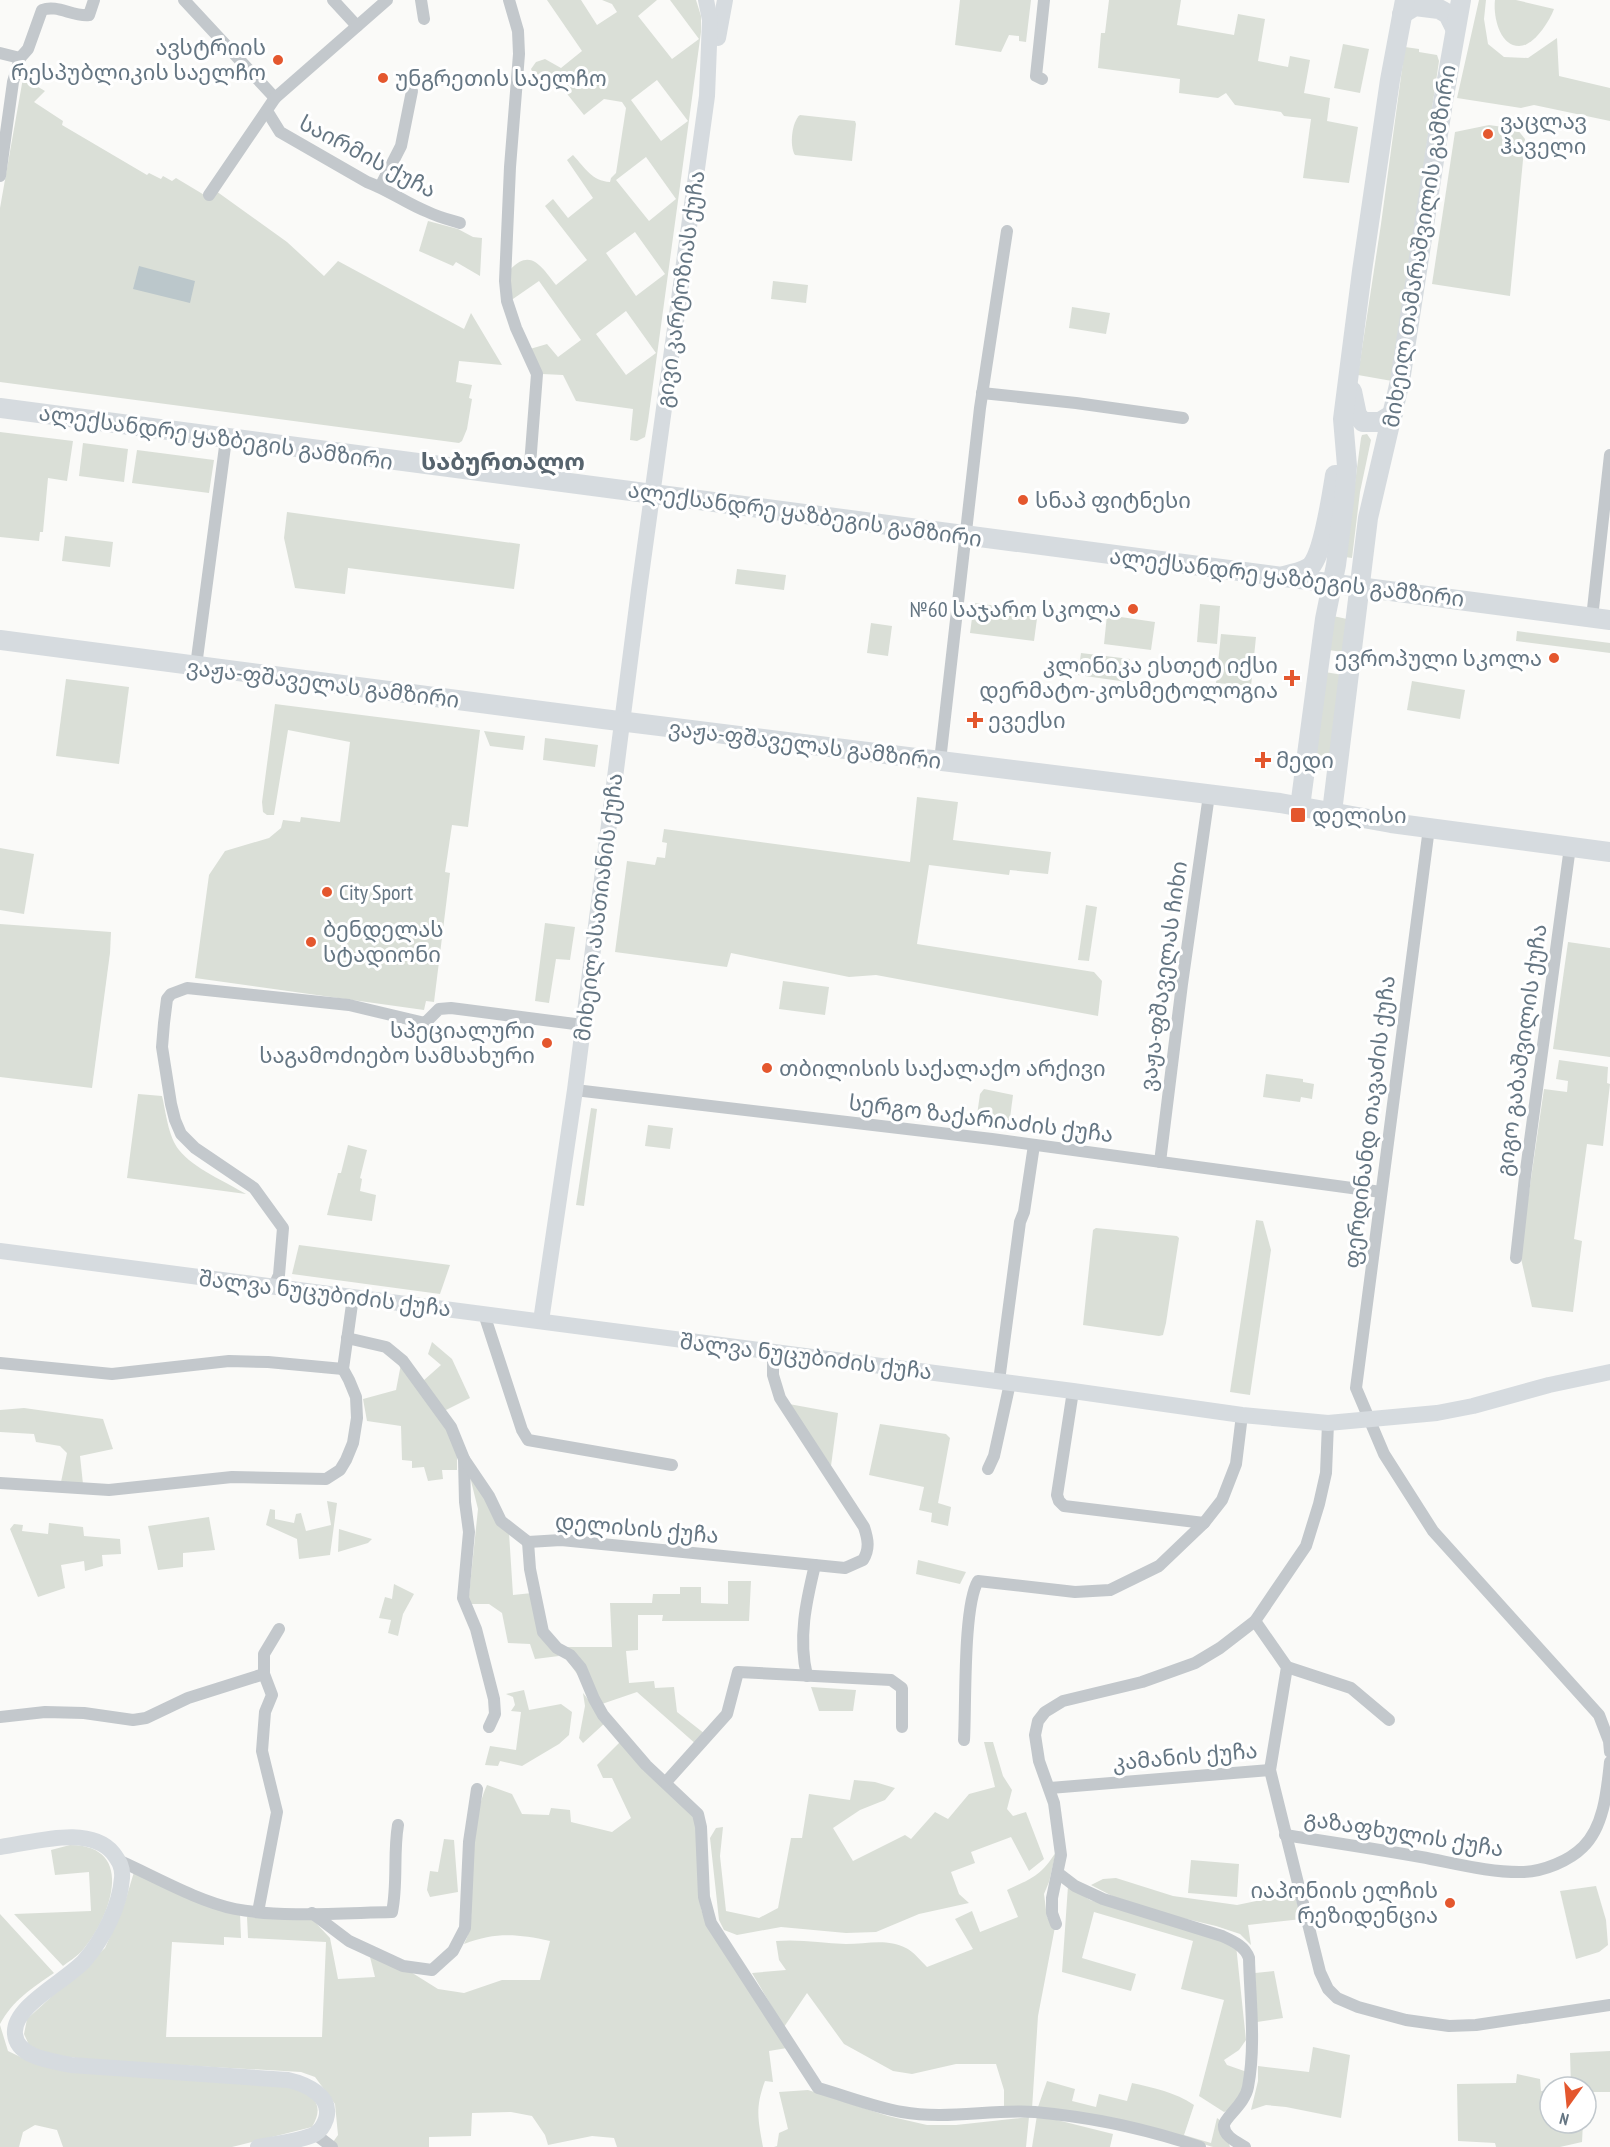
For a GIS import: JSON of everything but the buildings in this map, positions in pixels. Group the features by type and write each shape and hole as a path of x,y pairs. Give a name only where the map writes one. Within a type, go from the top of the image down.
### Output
{"main road":[{"name":"გივი კარტოზიას ქუჩა","path":"652,493 708,86 710,20 706,0"},
{"name":"გივი კარტოზიას ქუჩა","path":"708,86 716,56 725,0"},
{"name":"მიხეილ თამარაშვილის გამზირი","path":"1332,812 1369,508 1393,414 1407,344 1461,0"},
{"name":"მიხეილ თამარაშვილის გამზირი","path":"1300,807 1347,475 1343,419 1390,80 1404,7"},
{"path":"1404,7 1439,9 1448,14 1455,28"},
{"path":"1349,376 1355,408 1360,419 1368,423 1380,422 1393,414"},
{"name":"ალექსანდრე ყაზბეგის გამზირი","path":"0,408 1601,619"},
{"path":"1279,577 1309,567 1317,556 1332,491 1343,419"},
{"name":"მიხეილ ასათიანის ქუჩა","path":"541,1321 575,1090 652,493"},
{"name":"ვაჟა-ფშაველას გამზირი","path":"0,640 622,722 1209,795 1610,852"},
{"path":"1320,658 1327,663 1340,665 1350,662"},
{"name":"შალვა ნუცუბიძის ქუჩა","path":"0,1251 1242,1415 1328,1423 1437,1413 1610,1372"},
{"path":"0,1847 72,1837 91,1838 102,1842 120,1861 122,1874 121,1888 105,1930 85,1960 23,2012 16,2024 15,2036 21,2048 44,2059 71,2065 301,2083 312,2089 325,2102 327,2114 324,2125 315,2134 258,2147"}],"street":[{"path":"0,176 13,82 20,58 28,49 42,10 52,8 81,16 89,15 94,0"},
{"path":"184,0 275,98"},
{"path":"333,0 357,26"},
{"name":"საირმის ქუჩა","path":"208,195 275,98 387,0"},
{"path":"421,0 423,19"},
{"path":"509,0 518,31 519,54 510,166 505,281 507,301 516,328 537,374 529,478"},
{"path":"1042,79 1036,75 1044,0"},
{"path":"0,53 20,58"},
{"path":"380,187 401,146 412,92"},
{"name":"საირმის ქუჩა","path":"267,111 280,132 296,143 428,213 460,223"},
{"path":"940,761 982,393 1007,231"},
{"path":"982,393 1183,418"},
{"path":"196,666 226,439"},
{"path":"1601,619 1610,455"},
{"name":"ვაჟა-ფშაველას ჩიხი","path":"1160,1162 1209,795"},
{"name":"ფერდინანდ თავაძის ქუჩა","path":"1368,1419 1356,1388 1429,828"},
{"name":"გიგო გაბაშვილის ქუჩა","path":"1516,1258 1570,847"},
{"path":"274,1286 279,1275 283,1228 254,1188 195,1148 181,1134 175,1120 162,1047 166,1007 171,994 187,988 349,1005 425,1023 439,1009 451,1008 583,1025"},
{"name":"სერგო ზაქარიაძის ქუჩა","path":"575,1090 1034,1145 1381,1192"},
{"path":"988,1469 994,1456 1020,1222 1024,1212 1034,1145"},
{"path":"0,1483 109,1490 232,1477 326,1479 340,1470 346,1460 353,1443 357,1418 356,1398 350,1380 343,1369 353,1297"},
{"path":"484,1314 522,1431 528,1440 672,1465"},
{"path":"347,1338 386,1347 403,1360 451,1427 464,1459 489,1496 501,1521 528,1542"},
{"name":"დელისის ქუჩა","path":"773,1352 773,1374 780,1398 864,1527 868,1540 866,1557 859,1564 845,1568 561,1540 528,1542 530,1569 543,1632 556,1648 570,1655 581,1668 603,1715 646,1765 698,1814 701,1827 704,1897 711,1923 818,2088 902,2112 933,2115 1034,2112 1095,2119 1200,2147"},
{"path":"0,1363 112,1374 229,1361 343,1369"},
{"path":"1073,1391 1057,1495 1059,1501 1064,1506 1204,1523"},
{"path":"964,1740 969,1615 972,1590 978,1581 1075,1592 1110,1590 1159,1566 1204,1523 1222,1500 1236,1464 1242,1415"},
{"path":"1368,1419 1397,1476 1433,1531 1599,1715 1609,1741 1610,1752"},
{"path":"1056,1924 1052,1913 1052,1898 1061,1855 1050,1788 1039,1761 1035,1735 1038,1721 1045,1712 1063,1701 1142,1682 1195,1663 1220,1648 1255,1621 1306,1546 1326,1473 1328,1423"},
{"path":"464,1459 465,1502 469,1532 463,1598 476,1629 494,1699 495,1714 489,1727"},
{"path":"807,1676 803,1660 802,1635 815,1565"},
{"path":"1255,1621 1287,1667 1351,1688 1389,1720"},
{"path":"258,1912 277,1812 262,1751 265,1712 272,1695 264,1674 264,1654 279,1629"},
{"name":"კამანის ქუჩა","path":"1050,1788 1270,1770 1287,1667"},
{"path":"666,1782 727,1714 738,1672 891,1680 902,1688 902,1727"},
{"path":"0,1718 45,1712 84,1713 133,1720 146,1718 188,1698 264,1674"},
{"name":"გაზაფხულის ქუჩა","path":"1610,1762 1601,1813 1593,1833 1582,1848 1573,1854 1538,1869 1515,1871 1472,1867 1286,1835 1320,1972 1328,1989 1337,1998 1358,2007 1406,2020 1449,2026 1476,2025 1610,2005"},
{"path":"1270,1770 1286,1835"},
{"path":"312,1913 349,1941 404,1966 432,1970 453,1951 465,1928 469,1842 477,1789"},
{"path":"120,1861 213,1903 258,1912 393,1912 398,1825"},
{"path":"1058,1873 1075,1886 1103,1899 1222,1936 1247,1952 1252,2056 1248,2090 1241,2104 1226,2118 1225,2130 1234,2141 1245,2147"},
{"path":"315,2134 332,2147"}],"shaded area":[{"path":"547,0 581,0 597,25 617,12 612,4 602,0 657,0 638,16 672,59 699,39 670,0 696,0 701,16 701,32 648,421 645,437 637,441 630,440 633,409 576,401 563,375 542,374 530,349 547,344 558,357 581,340 539,281 510,301 510,270 517,263 524,260 536,262 556,285 587,260 545,206 553,199 568,218 593,198 567,160 573,155 589,173 604,181 610,182 616,173 626,108 622,102 604,99 584,115 552,75 542,73 534,76 531,69 536,62 545,59 561,68 582,51","holes":["657,80 688,121 661,141 631,100","646,157 676,199 649,221 616,180","635,232 665,274 636,296 606,253","626,311 656,353 626,375 596,334"]},
{"path":"960,0 1031,0 1026,42 1019,41 1019,36 1009,35 1001,52 955,45"},
{"path":"1109,0 1181,0 1177,25 1234,35 1238,14 1265,19 1258,61 1288,67 1290,56 1310,60 1304,93 1330,98 1327,121 1358,127 1349,183 1303,178 1311,119 1284,116 1281,112 1235,105 1226,93 1218,98 1179,93 1180,79 1098,68 1101,33 1105,33"},
{"path":"1479,0 1486,0 1484,19 1488,44 1504,57 1528,58 1557,38 1559,76 1610,88 1610,121 1534,105 1521,108 1457,98"},
{"path":"1495,0 1516,0 1554,9 1549,20 1535,38 1525,45 1512,45 1499,29 1495,14"},
{"path":"1343,44 1369,49 1360,93 1334,88"},
{"path":"1405,47 1437,55 1439,61 1392,381 1358,375"},
{"path":"23,78 45,91 34,102 63,121 62,125 147,175 149,173 161,179 163,176 172,181 176,178 211,199 216,191 287,242 324,276 338,261 464,329 471,313 502,365 459,361 456,382 472,385 467,429 462,441 459,443 0,382 0,208"},
{"path":"800,115 855,121 852,161 795,155 792,134"},
{"path":"1489,125 1517,129 1525,139 1510,296 1432,284 1455,132"},
{"path":"428,221 482,238 480,276 456,262 453,266 419,251"},
{"path":"139,266 195,281 190,303 133,289"},
{"path":"773,281 808,285 806,303 771,299"},
{"path":"1072,307 1110,313 1106,334 1069,328"},
{"path":"0,432 73,441 67,481 48,478 43,532 40,532 39,541 0,537"},
{"path":"1367,434 1371,440 1360,492 1352,558 1345,557 1361,438 1362,435"},
{"path":"83,443 128,449 124,482 79,476"},
{"path":"137,450 214,460 209,493 132,483"},
{"path":"287,512 520,544 514,589 348,568 345,594 295,588 284,538"},
{"path":"65,536 113,542 110,567 62,561"},
{"path":"737,569 786,575 784,590 735,584"},
{"path":"974,603 1038,611 1034,641 970,633"},
{"path":"1200,604 1220,606 1217,644 1197,642"},
{"path":"1107,615 1155,622 1151,650 1104,644"},
{"path":"1333,616 1347,619 1343,652 1328,650"},
{"path":"871,623 892,626 888,656 867,653"},
{"path":"1517,631 1610,643 1610,653 1516,641"},
{"path":"1221,634 1256,637 1251,686 1216,683"},
{"path":"1081,653 1130,659 1127,682 1078,675"},
{"path":"1325,672 1343,675 1331,771 1312,769"},
{"path":"66,679 129,687 119,764 56,756"},
{"path":"1412,681 1465,690 1460,719 1407,710"},
{"name":"City Sport","path":"275,704 480,730 468,827 452,825 445,872 450,873 434,1002 426,1001 424,1010 195,978 209,875 225,851 269,838 281,828 283,820 300,822 301,817 340,822 350,742 288,730 274,815 267,815 263,812 262,802"},
{"path":"484,731 525,736 523,750 490,746"},
{"path":"545,738 598,745 595,767 543,760"},
{"path":"917,797 958,802 953,840 1051,852 1048,874 1010,870 1009,875 929,865 917,944 1094,972 1102,981 1098,1016 876,975 849,977 731,953 727,967 615,952 627,861 655,865 657,857 665,858 667,843 662,842 664,829 910,862"},
{"path":"0,848 34,854 24,914 0,910"},
{"path":"1086,905 1097,907 1089,961 1078,960"},
{"path":"545,923 575,927 570,960 556,959 549,1003 535,1001"},
{"path":"0,924 111,932 92,1088 0,1077"},
{"path":"1568,942 1610,948 1610,1057 1553,1049"},
{"path":"783,981 829,987 825,1015 779,1009"},
{"path":"1559,1060 1608,1067 1607,1083 1610,1084 1603,1146 1587,1144 1574,1239 1582,1241 1573,1312 1532,1307 1520,1254 1544,1089 1567,1092 1568,1081 1556,1079"},
{"path":"1266,1074 1303,1079 1303,1082 1314,1084 1312,1099 1301,1097 1300,1102 1263,1097"},
{"path":"984,1089 1013,1095 1009,1126 976,1122 980,1094"},
{"path":"138,1094 162,1096 170,1131 175,1144 185,1157 201,1169 246,1194 127,1178"},
{"path":"591,1108 597,1109 584,1206 576,1205"},
{"path":"648,1125 673,1128 670,1149 645,1146"},
{"path":"348,1145 367,1150 360,1178 362,1179 360,1191 376,1195 372,1221 327,1215"},
{"path":"1256,1220 1263,1221 1271,1250 1250,1395 1230,1392"},
{"path":"1096,1228 1179,1238 1163,1335 1083,1325 1093,1230"},
{"path":"299,1245 450,1265 440,1294 292,1274"},
{"path":"432,1342 452,1359 470,1398 444,1411 423,1381 441,1365 428,1354"},
{"path":"401,1364 450,1430 457,1454 457,1470 442,1470 443,1479 428,1481 424,1467 412,1468 412,1461 402,1460 401,1426 367,1421 363,1399 396,1390"},
{"path":"789,1404 838,1413 831,1466"},
{"path":"24,1408 103,1419 113,1449 80,1456 83,1484 61,1482 67,1453 60,1446 36,1442 34,1434 0,1432 0,1410"},
{"path":"880,1424 946,1434 950,1438 938,1503 951,1507 948,1526 931,1522 932,1513 919,1510 924,1487 869,1475"},
{"path":"467,1465 509,1533 513,1595 532,1593 542,1632 559,1656 535,1659 530,1644 508,1643 502,1613 489,1604 465,1604 469,1595 478,1509"},
{"path":"327,1501 337,1503 330,1555 299,1559 297,1539 266,1525 270,1509 275,1510 275,1519 294,1523 296,1514 301,1513 306,1531 331,1525"},
{"path":"209,1517 215,1550 183,1553 183,1567 158,1570 148,1526"},
{"path":"49,1523 83,1527 84,1536 120,1539 121,1554 102,1555 103,1566 85,1571 84,1561 61,1565 65,1588 38,1597 10,1529 14,1524 23,1525 22,1531 48,1534"},
{"path":"339,1529 372,1539 368,1543 338,1552"},
{"path":"918,1560 966,1572 960,1584 916,1574"},
{"path":"728,1581 751,1581 749,1621 662,1621 663,1615 638,1615 638,1650 626,1651 629,1683 654,1681 655,1688 674,1687 677,1712 705,1734 697,1745 637,1692 599,1705 558,1647 612,1647 610,1603 652,1603 653,1594 680,1594 680,1587 701,1587 701,1603 728,1604"},
{"path":"394,1584 414,1594 403,1614 398,1636 388,1633 391,1620 379,1618 385,1597 392,1599"},
{"path":"811,1687 856,1690 853,1711 819,1711"},
{"path":"524,1690 529,1710 561,1704 572,1712 569,1735 559,1744 522,1766 500,1761 498,1766 485,1765 490,1746 516,1750 521,1712 511,1711 515,1705 513,1697 506,1694"},
{"path":"583,1693 606,1722 583,1743 579,1738 585,1706"},
{"path":"621,1741 695,1816 701,1909 707,1925 787,2048 769,2051 773,2082 765,2081 759,2106 763,2147 617,2147 614,2138 592,2136 548,2145 545,2135 532,2116 511,2112 472,2113 471,2136 429,2137 429,2147 337,2147 333,2142 338,2135 335,2104 315,2077 301,2072 90,2060 47,2054 29,2045 24,2034 27,2019 105,1948 124,1905 134,1872 240,1914 241,1938 224,1937 224,1945 172,1942 166,2037 322,2037 326,1942 248,1938 247,1917 311,1918 330,1938 338,1979 375,1977 369,1953 406,1969 438,1989 464,1993 502,1980 540,1980 550,1941 507,1935 486,1937 464,1944 471,1918 469,1867 477,1816 484,1793 487,1785 512,1794 522,1814 549,1815 551,1808 570,1810 571,1822 612,1832 631,1818 612,1778 603,1778 597,1765"},
{"path":"984,1742 993,1742 1003,1776 1012,1790 1007,1809 1013,1816 1026,1812 1044,1859 1029,1871 1011,1837 971,1852 975,1863 951,1872 959,1894 969,1903 919,1914 876,1932 846,1933 781,1927 737,1935 724,1930 719,1920 710,1838 716,1828 723,1827 720,1856 726,1911 759,1918 778,1908 791,1838 802,1838 809,1794 850,1800 854,1780 875,1782 895,1788 885,1800 860,1810 833,1828 853,1861 905,1835 911,1839 935,1812 948,1819 969,1794 995,1787"},
{"path":"444,1839 454,1840 458,1892 430,1897 427,1890 430,1871 438,1872"},
{"path":"70,1845 91,1848 104,1857 111,1870 112,1886 108,1904 92,1938 81,1952 63,1966 14,1914 91,1911 89,1872 55,1875 51,1850"},
{"path":"1056,1852 1044,1894 1047,1917 1055,1927 1038,2016 1032,2109 1004,2109 1004,2090 996,2064 956,2064 912,2074 893,2071 844,2044 807,1993 784,2027 752,1973 786,1970 779,1960 776,1941 891,1943 909,1949 927,1967 973,1949 955,1919 972,1911 980,1932 1018,1917 1007,1890 1035,1876"},
{"path":"1191,1860 1239,1864 1237,1897 1188,1893"},
{"path":"1116,1878 1173,1896 1237,1905 1294,1893 1302,1919 1248,1925 1251,1945 1240,1934 1157,1912 1116,1898 1091,1885 1103,1879"},
{"path":"1068,1886 1090,1900 1236,1945 1246,2040 1239,2050 1224,2060 1227,2065 1247,2072 1235,2107 1224,2112 1199,2096 1224,2000 1181,1989 1193,1941 1094,1912 1082,1958 1136,1974 1131,1991 1062,1972"},
{"path":"1596,1886 1606,1920 1608,1945 1599,1952 1576,1959 1560,1891"},
{"path":"0,1914 54,1973 17,2001 0,2024"},
{"path":"1274,1971 1283,2018 1257,2022 1255,1973"},
{"path":"0,2025 8,2051 33,2063 296,2087 313,2098 317,2108 316,2120 312,2127 232,2147 63,2147 57,2130 35,2125 23,2132 19,2147 0,2147"},
{"path":"1313,2047 1350,2055 1341,2118 1266,2105 1251,2110 1258,2081 1258,2066 1309,2072"},
{"path":"1610,2051 1610,2092 1598,2092 1598,2075 1571,2075 1570,2053"},
{"path":"1517,2074 1538,2079 1538,2135 1582,2135 1582,2142 1560,2147 1496,2147 1495,2143 1458,2141 1457,2084 1516,2083"},
{"path":"1047,2081 1075,2089 1072,2101 1096,2107 1099,2094 1127,2101 1132,2083 1172,2094 1194,2105 1184,2135 1211,2143 1217,2118 1221,2121 1230,2147 1213,2147 1174,2135 1038,2107"},
{"path":"808,2090 888,2116 927,2125 956,2125 1029,2117 1026,2147 774,2147 777,2146 779,2133 788,2129 779,2092"},
{"path":"1037,2115 1113,2134 1110,2147 1032,2147"}],"place":[{"name":"ავსტრიის რესპუბლიკის საელჩო","path":"278,60"},
{"name":"უნგრეთის საელჩო","path":"383,78"},
{"name":"ვაცლავ ჰაველი","path":"1488,134"},
{"name":"სნაპ ფიტნესი","path":"1023,500"},
{"name":"№60 საჯარო სკოლა","path":"1133,609"},
{"name":"ევროპული სკოლა","path":"1554,658"},
{"name":"კლინიკა ესთეტ იქსი დერმატო-კოსმეტოლოგია","path":"1292,678"},
{"name":"ევექსი","path":"975,720"},
{"name":"მედი","path":"1263,760"},
{"name":"დელისი","path":"1298,815"},
{"name":"City Sport","path":"327,892"},
{"name":"ბენდელას სტადიონი","path":"311,942"},
{"name":"სპეციალური საგამოძიებო სამსახური","path":"547,1043"},
{"name":"თბილისის საქალაქო არქივი","path":"767,1068"},
{"name":"იაპონიის ელჩის რეზიდენცია","path":"1450,1903"}],"district":[{"name":"საბურთალო","path":"503,461"}]}
